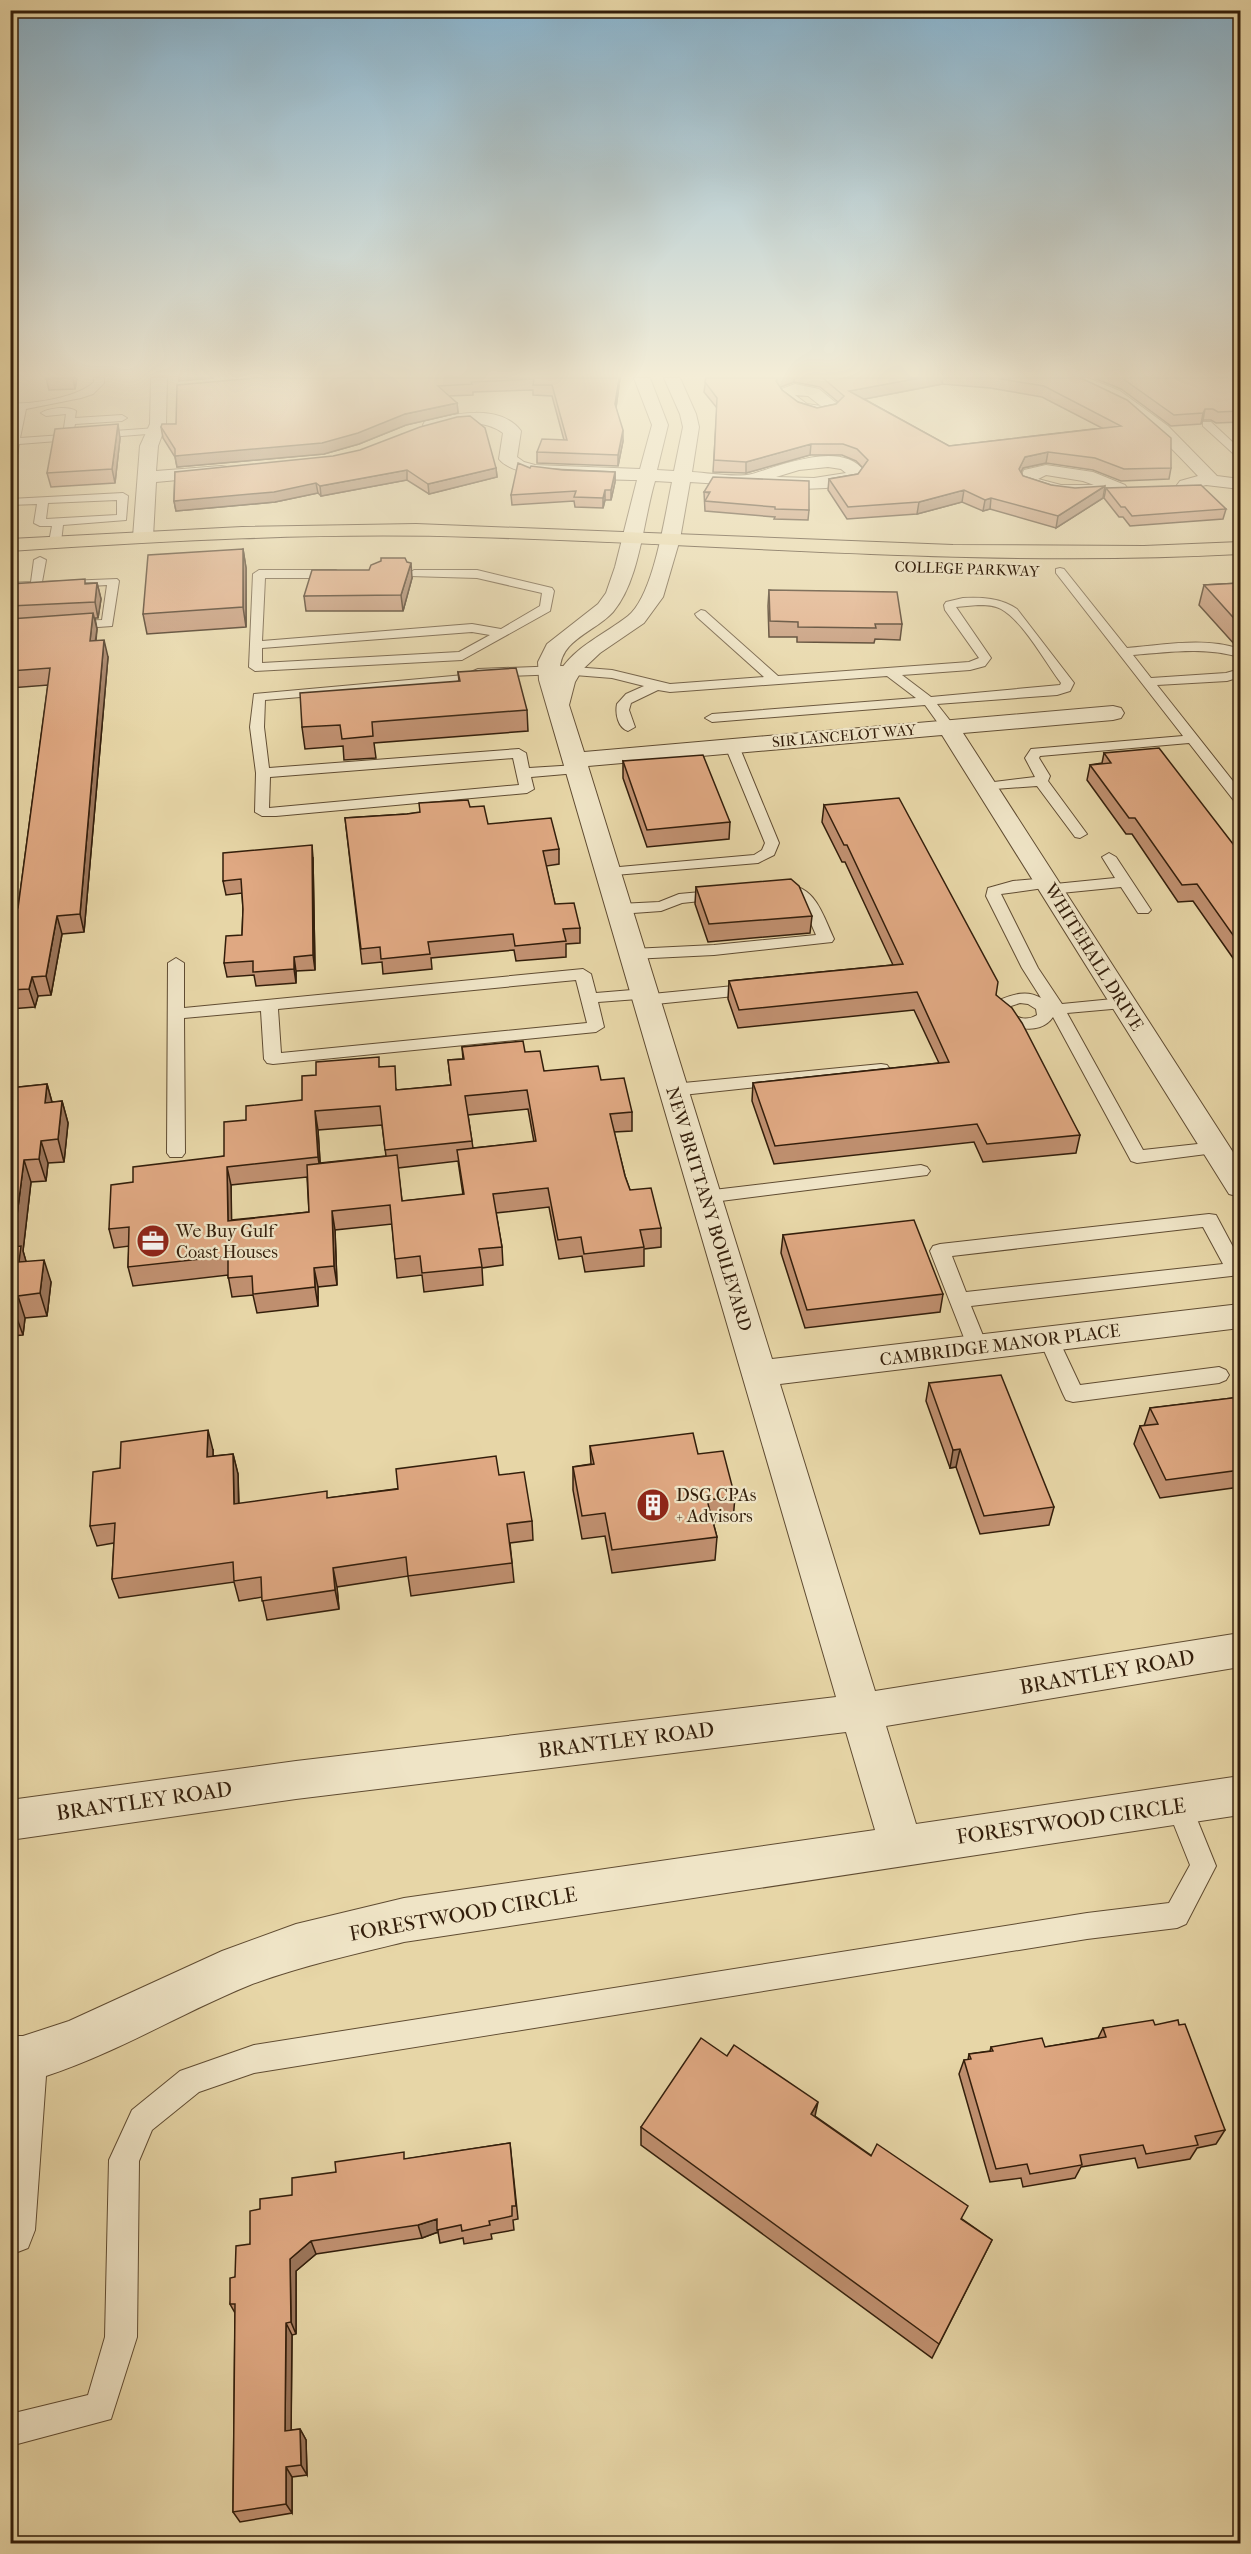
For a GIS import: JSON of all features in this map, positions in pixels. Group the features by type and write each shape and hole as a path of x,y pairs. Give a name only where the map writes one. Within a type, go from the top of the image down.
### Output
{"main road":[{"name":"COLLEGE PARKWAY","path":"10,545 263,531 400,530 629,547"},
{"name":"COLLEGE PARKWAY","path":"10,562 210,551 333,548 629,547 1151,552 1240,548"},
{"name":"COLLEGE PARKWAY","path":"667,548 966,570 1163,570"}],"street":[{"path":"143,537 146,497"},
{"path":"549,671 552,652 559,642 598,614 616,594 642,497"},
{"path":"558,705 564,682 571,671 593,649 630,624 647,608 657,587 677,497"},
{"name":"NEW BRITTANY BOULEVARD","path":"549,671 551,689 558,705 860,1712"},
{"name":"SIR LANCELOT WAY","path":"576,765 732,746 1113,713"},
{"name":"WHITEHALL DRIVE","path":"948,727 1240,1187"},
{"name":"CAMBRIDGE MANOR PLACE","path":"759,1373 1240,1316"},
{"name":"BRANTLEY ROAD","path":"10,1820 296,1780 860,1712 1240,1650"},
{"path":"860,1712 901,1845"},
{"name":"FORESTWOOD CIRCLE","path":"17,2060 75,2043 238,1967 307,1944 404,1920 1240,1796"},
{"path":"10,2230 17,2060"}],"lane":[{"path":"10,502 99,497"},
{"path":"43,500 40,523 122,518 123,497"},
{"path":"54,542 58,522"},
{"path":"36,585 40,560"},
{"path":"1060,571 1240,799"},
{"path":"352,574 259,574 255,667 462,656 546,608 548,591 477,574 414,574"},
{"path":"10,587 113,581 108,623 54,626"},
{"path":"263,773 519,753 526,789 262,812 263,773 257,727 259,697 467,679 478,673 571,671 612,674 654,687 670,688 970,666 981,663 985,658 951,610 950,605 960,602 995,603 1013,612 1068,683 1065,688 1057,691 712,718"},
{"path":"701,614 777,681"},
{"path":"255,645 472,628 503,633"},
{"path":"418,632 462,656 478,673"},
{"path":"1124,652 1203,646 1220,647 1240,653"},
{"path":"890,672 928,701 948,727"},
{"path":"1148,682 1234,675"},
{"path":"628,727 621,712 621,706 627,699 654,687"},
{"path":"1080,834 1041,781 1042,776 1032,758 1036,752 1193,739"},
{"path":"608,873 758,859 769,852 772,843 732,746"},
{"path":"524,773 576,765"},
{"path":"986,786 1041,781"},
{"path":"1109,857 1143,910"},
{"path":"1125,882 1013,886 993,891 1051,1009 1122,1125 1137,1157 1216,1148"},
{"path":"632,954 682,950 714,951 826,939 810,903 793,889 765,890"},
{"path":"619,909 661,906 679,899 744,892"},
{"path":"176,963 176,1153"},
{"path":"176,1014 583,974 596,1027 273,1059 269,1005"},
{"path":"590,998 645,997 773,987"},
{"path":"1051,1009 1123,1003"},
{"path":"673,1090 881,1069"},
{"path":"705,1197 921,1171"},
{"path":"959,1300 1236,1269 1209,1220 940,1251 959,1300 978,1348"},
{"path":"1049,1339 1073,1394 1219,1375"},
{"path":"10,2430 100,2408 122,2337 124,2160 142,2120 190,2081 266,2057 1087,1926 1177,1915 1203,1866 1179,1805"}],"building":[{"path":"174,497 216,497 174,501"},
{"path":"707,497 809,497 809,510 775,509 775,507 705,501"},
{"path":"841,497 937,497 919,502 848,507"},
{"path":"979,497 1087,497 1058,516 991,498 985,500"},
{"path":"1113,497 1214,497 1226,509 1132,516 1125,507 1121,507"},
{"path":"243,549 243,607 143,614 148,555"},
{"path":"381,558 405,558 411,563 401,595 304,596 312,570 369,570 371,565 381,561"},
{"path":"85,579 85,584 97,583 95,602 10,606 10,584"},
{"path":"1240,583 1240,625 1204,585"},
{"path":"769,590 897,592 902,624 875,624 876,628 798,627 798,622 770,621"},
{"path":"93,613 90,641 104,640 80,914 57,916 46,976 32,977 29,989 10,990 10,931 14,909 18,908 50,668 10,671 10,619"},
{"path":"516,668 527,710 372,722 373,736 342,739 340,725 302,727 300,693 460,681 458,672"},
{"path":"1159,748 1240,853 1240,945 1197,884 1182,885 1135,818 1129,818 1090,765 1111,763 1104,753"},
{"path":"703,755 730,822 647,830 623,761"},
{"path":"899,798 998,982 996,995 1012,1008 1022,1023 1080,1135 987,1144 977,1124 775,1146 753,1083 949,1062 917,992 739,1010 729,981 903,964 847,845 844,845 824,805"},
{"path":"468,800 470,807 484,806 488,824 551,818 559,849 543,851 555,904 574,903 580,928 563,929 566,941 515,946 513,934 428,942 430,954 381,959 380,947 361,949 345,818 407,814 420,812 419,803"},
{"path":"312,845 313,955 294,957 294,969 253,972 253,961 224,963 226,936 242,935 243,909 241,879 223,881 223,853"},
{"path":"791,879 799,886 812,916 709,924 696,887"},
{"path":"523,1041 525,1052 540,1051 544,1071 598,1066 601,1080 624,1078 632,1112 610,1114 625,1176 630,1190 651,1188 661,1228 640,1230 644,1247 584,1254 581,1237 558,1240 548,1188 493,1194 502,1247 479,1249 482,1267 422,1273 420,1256 395,1259 390,1205 332,1211 334,1266 314,1268 315,1287 253,1294 252,1276 228,1278 228,1256 128,1267 129,1227 109,1229 111,1185 133,1182 133,1167 224,1156 224,1122 246,1120 246,1106 302,1100 302,1076 316,1075 316,1062 379,1057 379,1067 395,1066 396,1090 451,1085 448,1060 464,1059 462,1047","holes":["527,1090 536,1141 457,1150 464,1194 402,1201 397,1155 307,1165 309,1212 228,1221 227,1167 318,1157 315,1111 380,1106 385,1150 472,1141 465,1096"]},
{"path":"47,1084 45,1103 62,1101 58,1139 41,1141 39,1159 24,1160 13,1247 21,1246 19,1262 44,1260 40,1293 18,1296 15,1313 10,1313 10,1088"},
{"path":"914,1220 943,1294 807,1310 783,1235"},
{"path":"1001,1375 1054,1507 984,1516 960,1449 953,1450 929,1383"},
{"path":"1240,1397 1240,1470 1166,1480 1140,1426 1158,1424 1150,1408"},
{"path":"208,1430 207,1457 233,1454 234,1504 327,1491 327,1498 398,1489 396,1469 496,1456 499,1475 524,1472 532,1521 507,1524 512,1563 408,1576 406,1557 333,1568 335,1590 262,1601 261,1577 234,1581 233,1562 112,1579 115,1523 90,1526 93,1472 120,1468 121,1442"},
{"name":"DSG CPAs + Advisors","path":"693,1433 698,1454 723,1451 735,1497 707,1500 717,1537 612,1550 605,1513 582,1516 573,1467 594,1464 590,1446"},
{"path":"1153,2020 1155,2025 1178,2020 1179,2025 1185,2024 1225,2130 1195,2136 1198,2145 1146,2154 1143,2145 1080,2155 1082,2165 1030,2174 1027,2164 996,2169 964,2060 971,2059 969,2054 993,2051 991,2047 1042,2038 1045,2047 1106,2037 1103,2028"},
{"path":"701,2038 727,2056 734,2045 818,2102 811,2114 871,2156 877,2144 968,2206 961,2219 992,2240 939,2344 641,2127"},
{"path":"510,2143 516,2206 512,2206 512,2216 489,2221 490,2225 462,2231 461,2225 437,2230 437,2219 418,2225 311,2241 290,2259 291,2322 286,2323 285,2431 300,2429 301,2465 286,2467 286,2504 233,2512 235,2304 230,2304 230,2278 235,2277 236,2246 250,2244 250,2211 260,2209 260,2199 292,2195 292,2178 336,2172 335,2162 404,2152 404,2159"}],"place":[{"name":"We Buy Gulf Coast Houses","path":"153,1241"},
{"name":"DSG CPAs + Advisors","path":"653,1505"}]}
